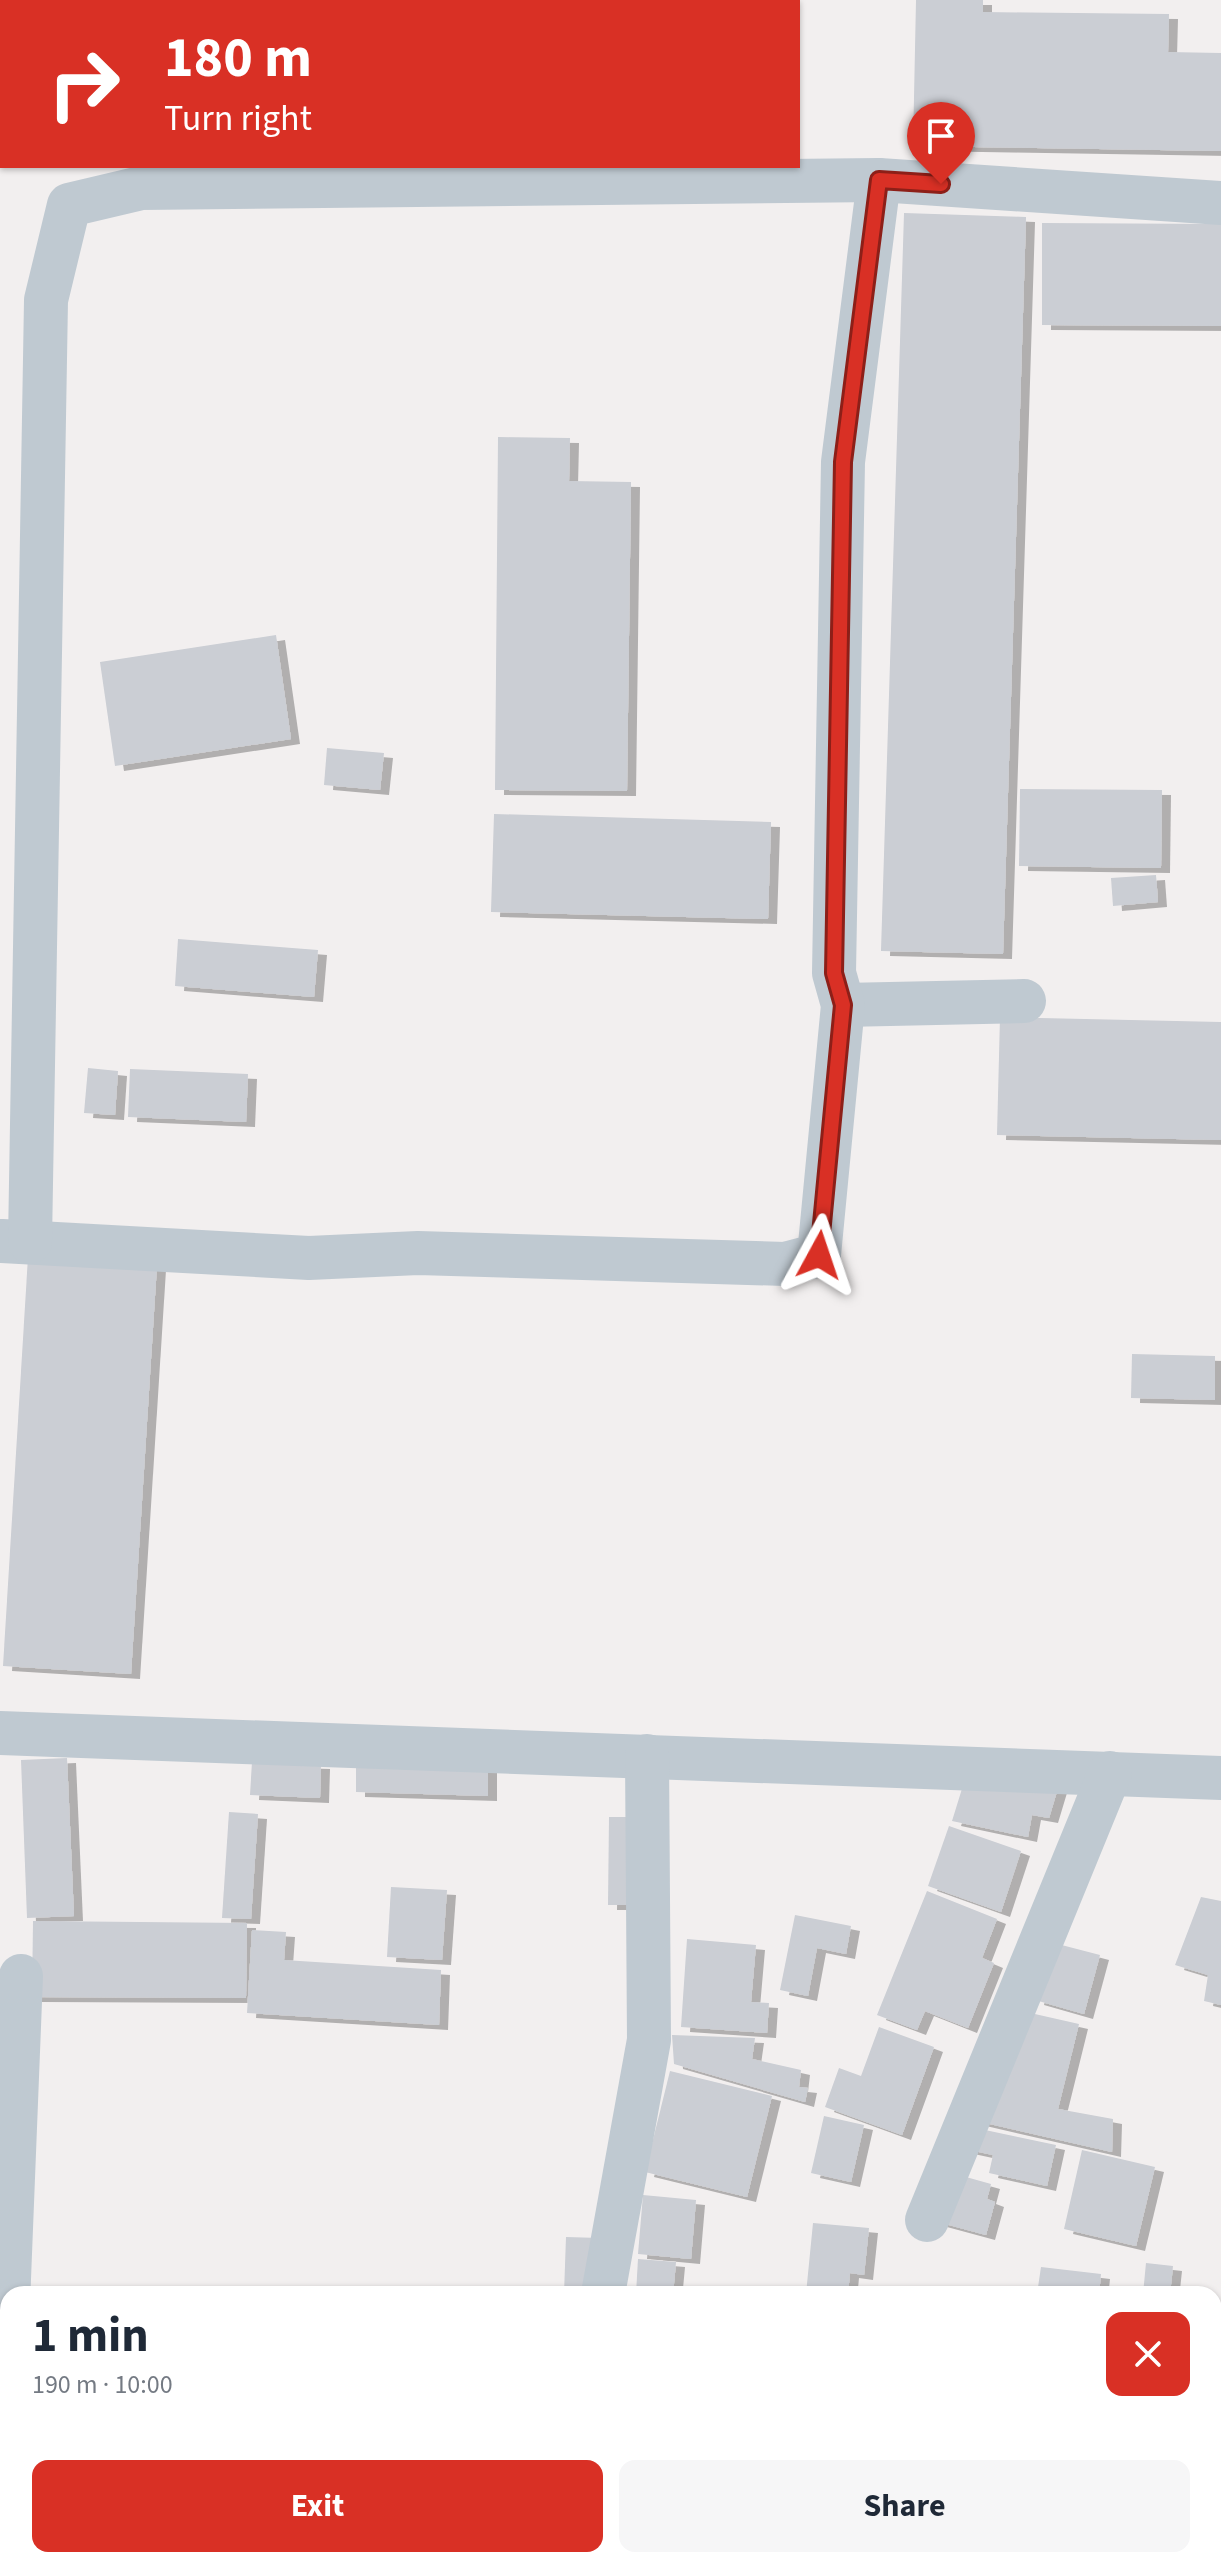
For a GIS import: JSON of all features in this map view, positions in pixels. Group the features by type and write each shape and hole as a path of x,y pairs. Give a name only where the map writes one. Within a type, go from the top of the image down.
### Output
{"street":[{"path":"879,180 843,462 834,973 843,1005 819,1255 785,1264 418,1253 309,1258 15,1242 46,300 69,205 141,188 879,180 1221,203"},
{"path":"843,1005 1024,1001"},
{"path":"0,1733 1221,1778"},
{"path":"604,2286 649,2040 647,1756"},
{"path":"927,2220 1110,1773"},
{"path":"9,2286 21,1976"}],"building":[{"path":"916,0 983,0 983,12 1169,14 1168,52 1221,53 1221,151 913,146"},
{"path":"904,213 1026,217 1003,954 881,951"},
{"path":"1042,223 1221,224 1221,326 1042,325"},
{"path":"498,437 570,438 569,481 631,482 627,791 495,790"},
{"path":"276,635 291,739 115,766 100,662"},
{"path":"327,748 384,753 380,790 324,785"},
{"path":"1020,789 1162,790 1161,868 1019,866"},
{"path":"494,814 771,822 768,919 491,912"},
{"path":"1156,875 1158,902 1113,906 1111,878"},
{"path":"178,939 318,950 314,997 175,986"},
{"path":"1000,1017 1221,1022 1221,1140 997,1135"},
{"path":"88,1068 118,1071 115,1115 84,1113"},
{"path":"130,1069 248,1074 246,1122 128,1117"},
{"path":"28,1257 157,1265 131,1674 3,1666"},
{"path":"1132,1354 1215,1356 1215,1400 1131,1398"},
{"path":"67,1758 74,1916 27,1918 21,1760"},
{"path":"252,1762 321,1764 320,1798 250,1795"},
{"path":"356,1762 488,1766 488,1796 356,1792"},
{"path":"965,1779 1058,1788 1049,1818 1032,1815 1028,1837 952,1821"},
{"path":"229,1812 258,1814 251,1919 222,1918"},
{"path":"609,1817 639,1817 638,1905 608,1905"},
{"path":"949,1826 1021,1851 1001,1912 928,1886"},
{"path":"391,1887 447,1890 442,1960 387,1957"},
{"path":"927,1891 997,1919 982,1958 994,1963 968,2028 925,2011 917,2030 877,2015"},
{"path":"1201,1897 1221,1901 1221,2005 1204,2001 1208,1975 1175,1965"},
{"path":"795,1915 851,1926 846,1954 817,1948 808,1996 780,1990"},
{"path":"33,1921 247,1923 246,1998 32,1997"},
{"path":"252,1930 286,1932 284,1960 441,1970 439,2025 247,2013"},
{"path":"687,1939 756,1945 751,2002 769,2003 767,2033 681,2027"},
{"path":"1050,1942 1100,1955 1084,2014 1035,2000"},
{"path":"1026,2012 1079,2024 1058,2109 1113,2119 1112,2152 977,2121"},
{"path":"879,2027 934,2047 902,2135 825,2107 839,2068 861,2076"},
{"path":"672,2035 755,2038 752,2059 801,2070 799,2087 808,2088 805,2102 674,2064"},
{"path":"670,2071 772,2096 747,2197 645,2172"},
{"path":"824,2116 864,2125 851,2182 811,2173"},
{"path":"971,2127 1056,2145 1047,2186 989,2173 993,2155 965,2149"},
{"path":"1082,2150 1155,2167 1136,2246 1064,2229"},
{"path":"966,2177 991,2184 987,2199 995,2202 986,2235 938,2222"},
{"path":"643,2195 696,2200 691,2259 638,2254"},
{"path":"813,2223 869,2228 864,2275 850,2273 849,2286 807,2286"},
{"path":"566,2237 600,2238 598,2286 564,2286"},
{"path":"638,2259 676,2262 674,2286 636,2286"},
{"path":"1146,2263 1173,2266 1171,2286 1144,2286"},
{"path":"1041,2267 1101,2274 1100,2286 1038,2286"}],"route":[{"path":"819,1255 843,1005 834,973 843,462 879,180 941,184"}]}
